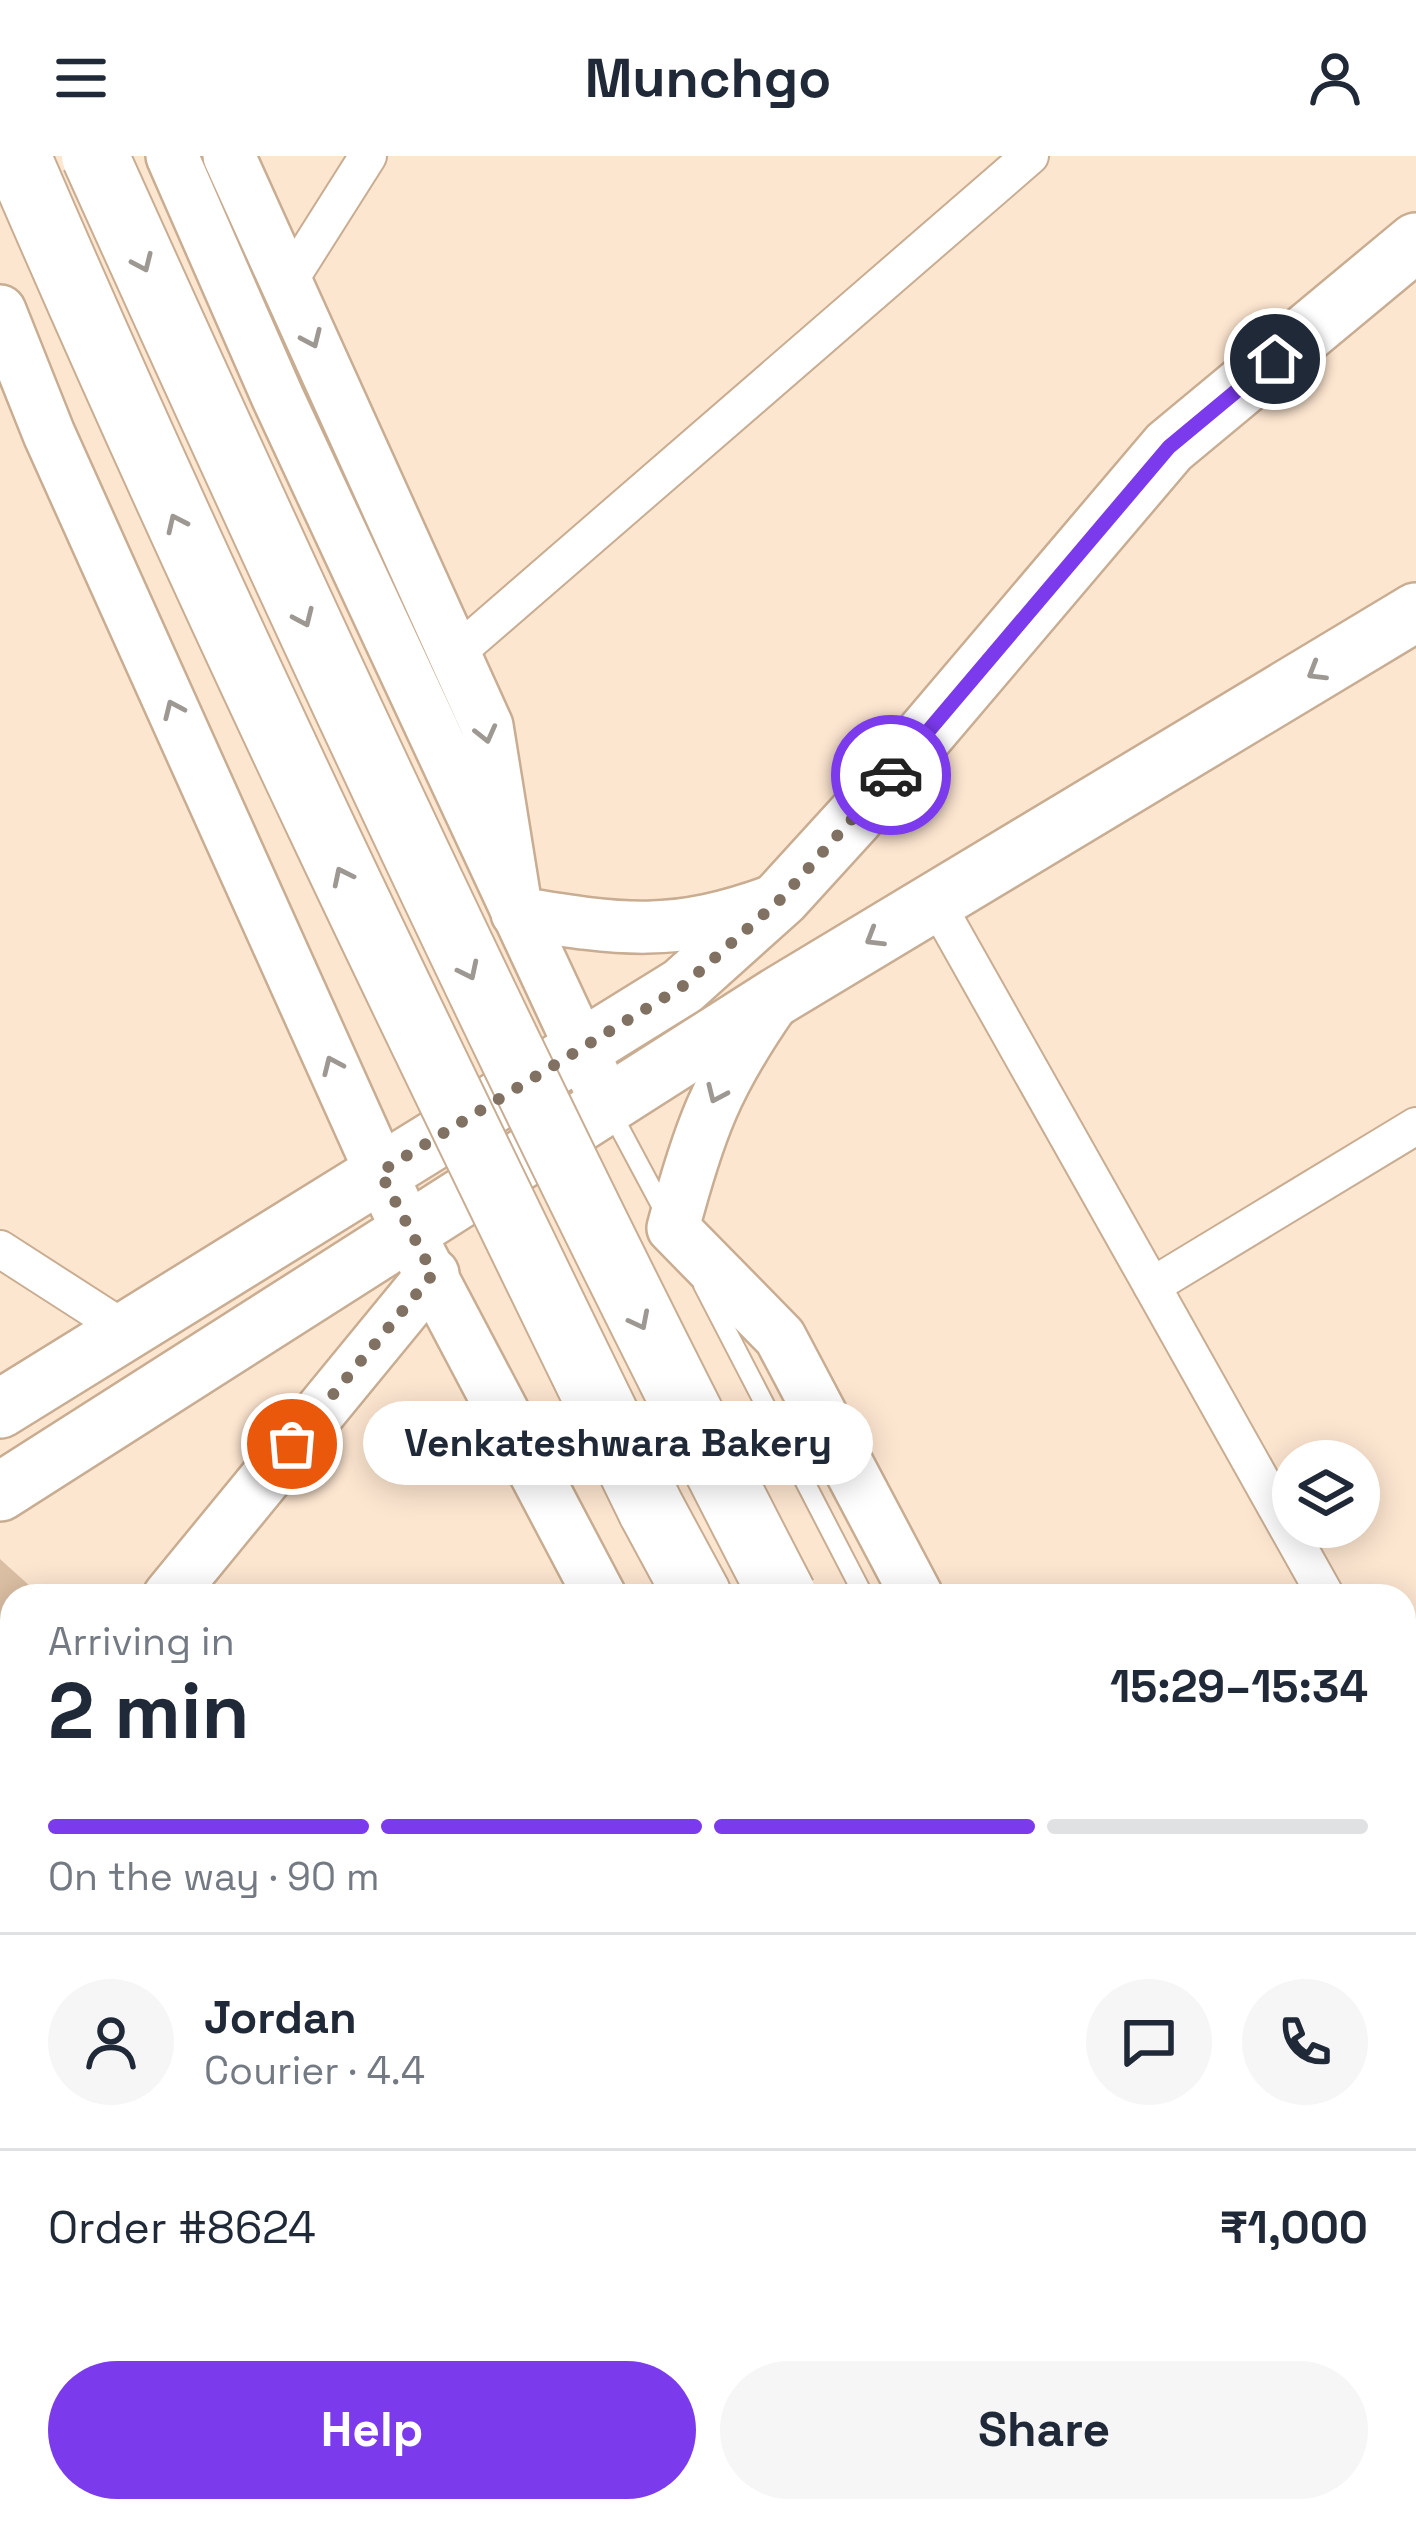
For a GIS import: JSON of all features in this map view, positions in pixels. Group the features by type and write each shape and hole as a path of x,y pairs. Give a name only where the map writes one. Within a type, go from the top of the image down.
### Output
{"highway":[{"path":"17,156 164,496 332,856 692,1584"},
{"path":"94,156 376,777 598,1241 777,1584"}],"main road":[{"path":"0,1409 683,986 782,898 1169,447 1416,242"},
{"path":"0,1492 420,1252 608,1106 778,996 1416,612"}],"street":[{"path":"172,156 278,398 608,1106"},
{"path":"229,156 487,726 517,914"},
{"path":"286,284 368,156"},
{"path":"454,655 1030,156"},
{"path":"0,311 49,434 380,1172 593,1584"},
{"path":"517,914 659,929 711,924 782,898"},
{"path":"935,902 1319,1584"},
{"path":"778,996 726,1071 697,1137 673,1228 780,1336 911,1584"},
{"path":"1152,1286 1416,1126"},
{"path":"0,1249 129,1332"},
{"path":"178,1584 420,1252"}],"lane":[{"path":"608,1106 858,1584"}],"building":[{"path":"0,1559 28,1584 0,1584"}],"way so far":[{"path":"292,1444 433,1274 380,1172 683,986 782,898 891,775"}],"place":[{"name":"Venkateshwara Bakery","path":"292,1444"}],"route":[{"path":"891,775 1169,447 1275,359"}]}
